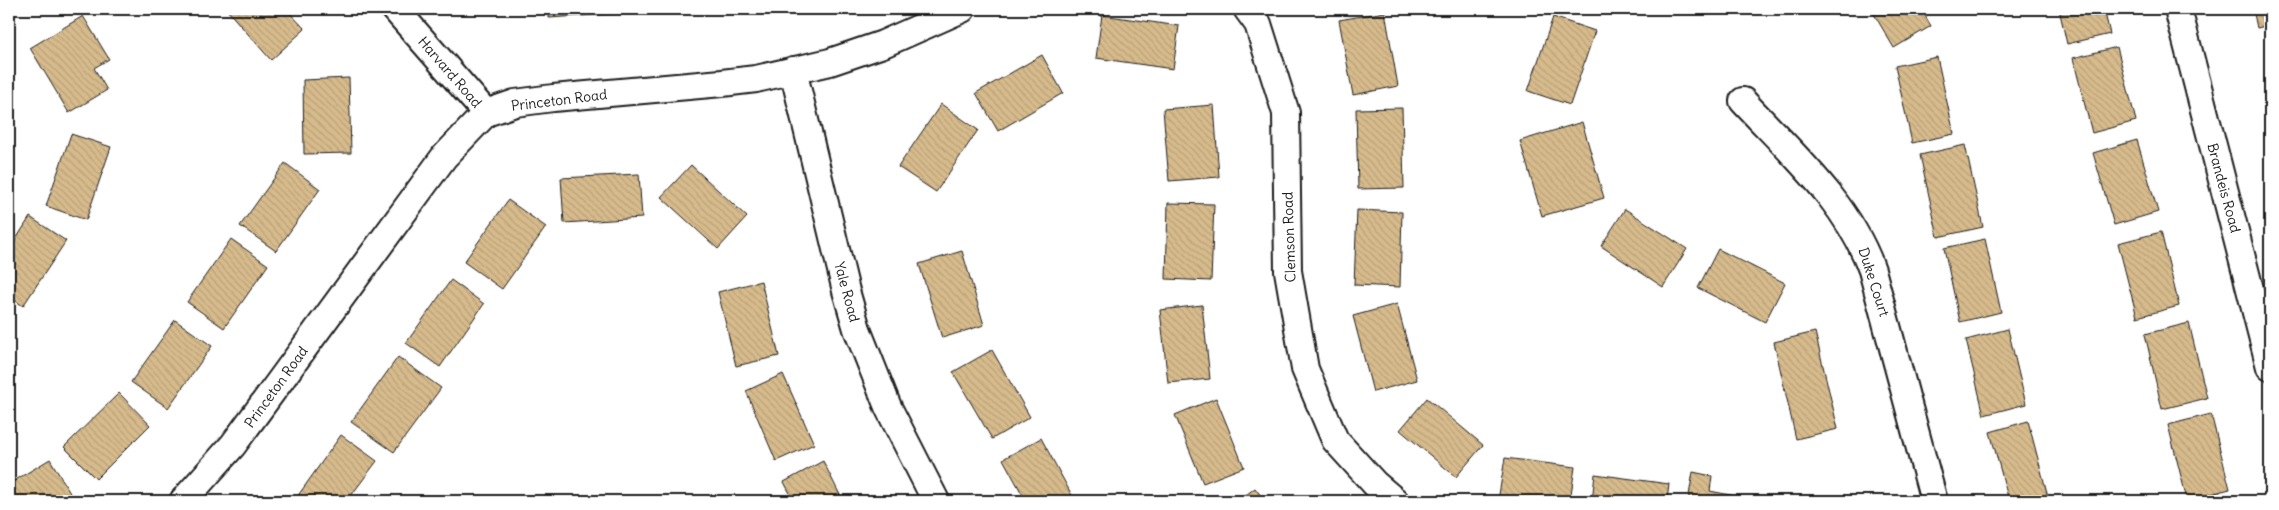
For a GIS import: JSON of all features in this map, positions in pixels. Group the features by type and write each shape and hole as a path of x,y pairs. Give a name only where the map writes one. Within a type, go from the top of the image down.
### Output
{"street":[{"name":"Harvard Road","path":"395,9 486,113"},
{"name":"Princeton Road","path":"183,501 232,445 444,157 486,113 515,103 554,98 722,84 830,62 883,44 962,9"},
{"name":"Clemson Road","path":"1247,9 1258,24 1286,113 1288,270 1305,369 1334,440 1375,484 1395,501"},
{"name":"Brandeis Road","path":"2178,9 2270,367"},
{"name":"Yale Road","path":"793,70 846,291 857,329 888,407 936,501"},
{"name":"Duke Court","path":"1743,101 1823,187 1864,246 1875,279 1934,501"}],"building":[{"path":"9,9 14,9 10,34 9,34"},
{"path":"226,9 286,9 305,29 271,60"},
{"path":"549,9 626,9 626,13 549,18"},
{"path":"647,9 717,9 648,14"},
{"path":"1595,9 1606,9 1600,14"},
{"path":"1871,9 1921,9 1931,26 1894,48"},
{"path":"2059,9 2104,9 2110,34 2067,44"},
{"path":"2253,9 2270,9 2270,25 2257,28"},
{"path":"1385,12 1398,86 1353,95 1339,20"},
{"path":"1102,15 1179,26 1173,69 1096,58"},
{"path":"83,16 109,59 94,68 107,90 69,113 30,48"},
{"path":"1553,17 1595,31 1570,105 1528,91"},
{"path":"2270,45 2270,61 2266,46"},
{"path":"2117,47 2136,121 2092,133 2073,58"},
{"path":"1042,55 1063,93 998,131 976,93"},
{"path":"1937,57 1954,134 1912,143 1895,66"},
{"path":"349,78 351,153 304,154 303,80"},
{"path":"941,104 978,130 936,192 898,167"},
{"path":"1214,105 1219,177 1169,181 1163,109"},
{"path":"1402,108 1404,188 1358,189 1356,109"},
{"path":"1582,122 1604,198 1542,216 1520,141"},
{"path":"71,134 111,147 86,220 46,206"},
{"path":"2137,140 2158,212 2114,225 2093,153"},
{"path":"1965,145 1983,227 1938,237 1920,155"},
{"path":"285,163 320,189 276,251 240,226"},
{"path":"691,165 747,217 718,249 661,197"},
{"path":"639,174 642,218 564,223 561,178"},
{"path":"508,200 546,227 502,289 464,262"},
{"path":"1168,203 1214,204 1211,281 1166,279"},
{"path":"1625,209 1687,249 1663,287 1601,246"},
{"path":"1357,210 1402,212 1400,287 1354,285"},
{"path":"30,217 66,241 23,306 9,296 9,250"},
{"path":"2161,232 2179,306 2137,317 2118,243"},
{"path":"231,239 268,265 224,328 187,302"},
{"path":"1985,239 2001,312 1960,322 1944,248"},
{"path":"1718,249 1785,283 1765,322 1698,288"},
{"path":"962,251 984,325 942,338 919,264"},
{"path":"451,280 484,304 440,367 406,343"},
{"path":"761,281 779,356 736,366 718,292"},
{"path":"1397,304 1417,380 1373,392 1353,316"},
{"path":"1202,305 1210,379 1168,383 1160,310"},
{"path":"175,320 212,346 168,408 131,382"},
{"path":"2189,323 2207,398 2162,409 2145,334"},
{"path":"2008,329 2026,404 1984,415 1966,340"},
{"path":"1815,332 1838,429 1796,439 1774,342"},
{"path":"992,350 1030,417 992,439 953,372"},
{"path":"398,357 441,388 394,452 351,422"},
{"path":"783,374 814,444 776,461 746,391"},
{"path":"119,393 150,425 96,479 64,447"},
{"path":"1216,398 1244,467 1203,483 1175,415"},
{"path":"1427,398 1483,445 1456,477 1400,430"},
{"path":"2211,414 2230,489 2187,500 2168,425"},
{"path":"2028,421 2048,497 2030,501 2009,501 1990,432"},
{"path":"341,435 377,461 347,501 303,501 297,497"},
{"path":"1041,438 1075,501 1026,501 1003,459"},
{"path":"1505,458 1575,467 1570,501 1498,501"},
{"path":"50,459 71,495 61,501 9,501 9,484"},
{"path":"823,461 843,501 794,501 784,482"},
{"path":"1693,472 1712,476 1710,491 1761,501 1688,501"},
{"path":"1595,474 1669,484 1667,501 1592,501"},
{"path":"1255,488 1265,501 1238,501"}]}
